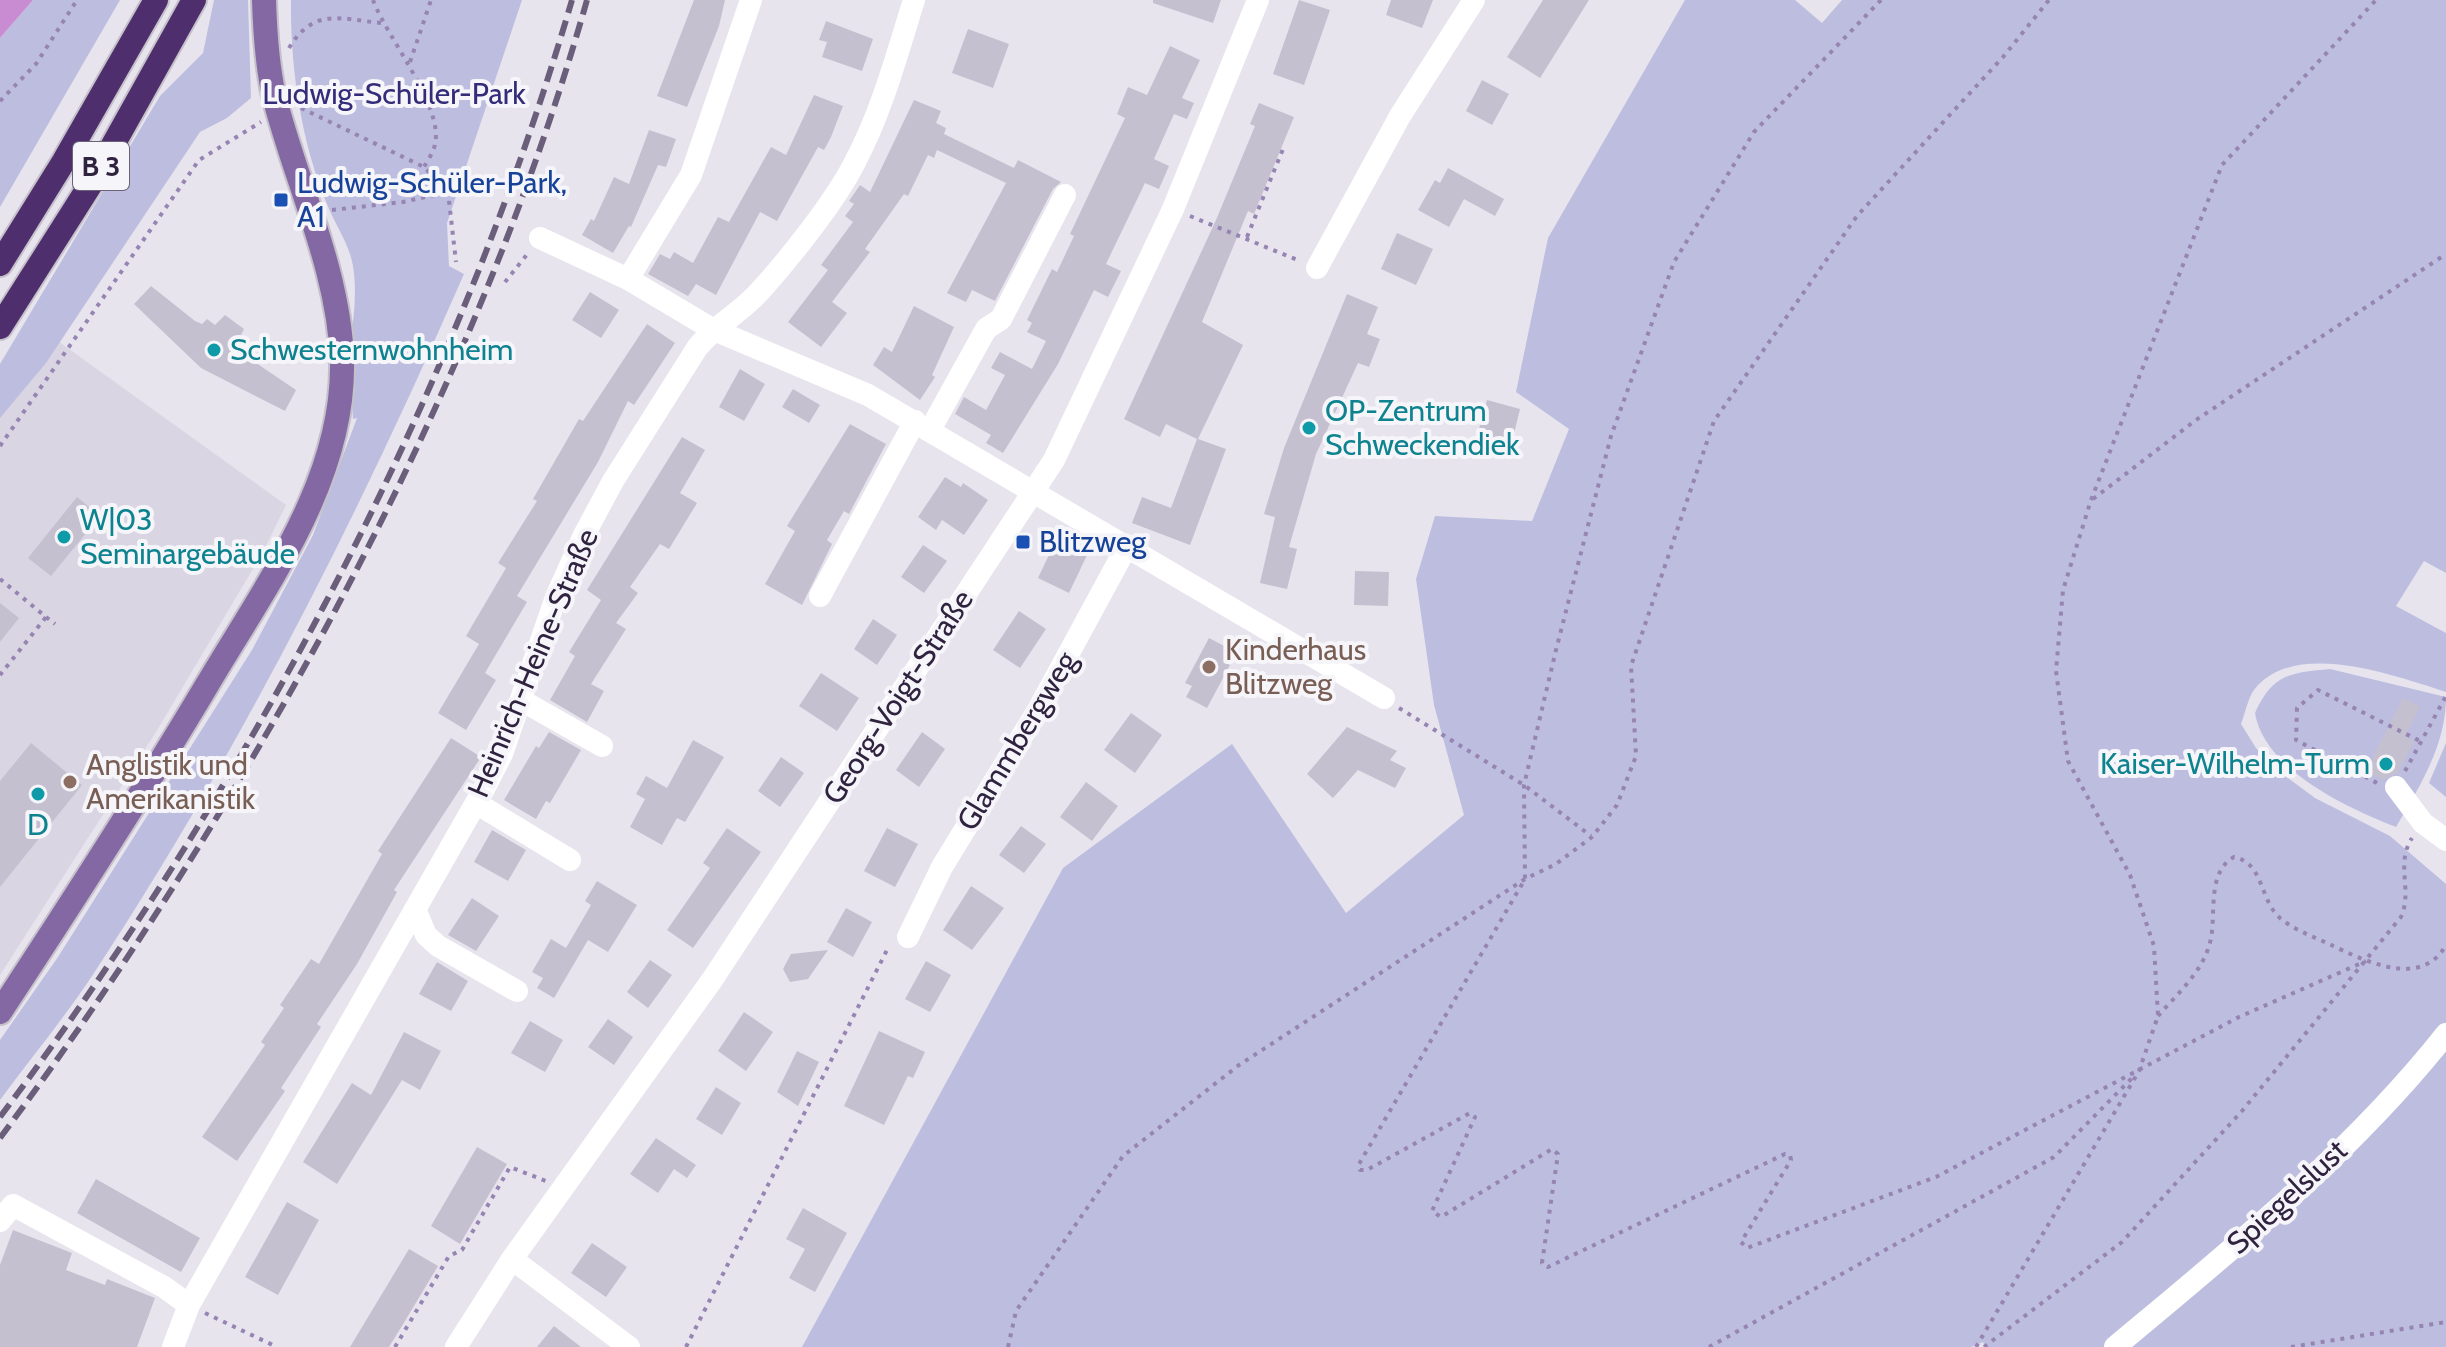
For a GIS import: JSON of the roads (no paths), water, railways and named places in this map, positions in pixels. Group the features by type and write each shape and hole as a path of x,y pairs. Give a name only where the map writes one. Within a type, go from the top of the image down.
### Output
{"highway":[{"name":"B 3","path":"0,264 94,111 156,0"},
{"name":"B 3","path":"0,327 94,179 194,0"}],"main road":[{"path":"0,1012 157,770 267,583 318,485 336,430 342,399 342,359 333,290 271,79 264,0"}],"street":[{"path":"628,279 691,175 751,0"},
{"name":"Heinrich-Heine-Straße","path":"173,1347 189,1305 502,754 556,597 584,535 652,417 712,329 757,294 785,262 855,163 889,82 914,0"},
{"name":"Georg-Voigt-Straße","path":"456,1347 512,1259 712,980 1054,460 1173,209 1258,0"},
{"path":"1317,268 1400,116 1474,0"},
{"path":"820,596 986,329 1001,319 1065,195"},
{"path":"540,238 628,279 712,329 826,375 923,426 1384,698"},
{"name":"Glammbergweg","path":"908,937 942,867 1038,710 1127,546"},
{"path":"521,700 602,746"},
{"path":"2396,787 2423,823 2446,840"},
{"path":"476,803 570,860"},
{"path":"415,909 426,935 438,946 517,991"},
{"name":"Spiegelslust","path":"2115,1347 2268,1218 2410,1079 2446,1034"},
{"path":"0,1221 13,1205 164,1287 189,1305"},
{"path":"512,1259 629,1347"}],"railway":[{"path":"0,1117 91,990 178,859 260,723 336,584 405,441 468,296 524,149 572,0"},
{"path":"0,1138 92,1010 180,876 264,737 344,594 417,448 482,299 539,150 587,0"}],"place":[{"name":"Ludwig-Schüler-Park, A1","path":"281,200"},
{"name":"Schwesternwohnheim","path":"214,350"},
{"name":"OP-Zentrum Schweckendiek","path":"1309,428"},
{"name":"W|03 Seminargebäude","path":"64,537"},
{"name":"Blitzweg","path":"1023,542"},
{"name":"Kinderhaus Blitzweg","path":"1209,667"},
{"name":"Kaiser-Wilhelm-Turm","path":"2386,764"},
{"name":"Anglistik und Amerikanistik","path":"70,782"},
{"name":"D","path":"38,794"}],"park label":[{"name":"Ludwig-Schüler-Park","path":"394,94"}]}
